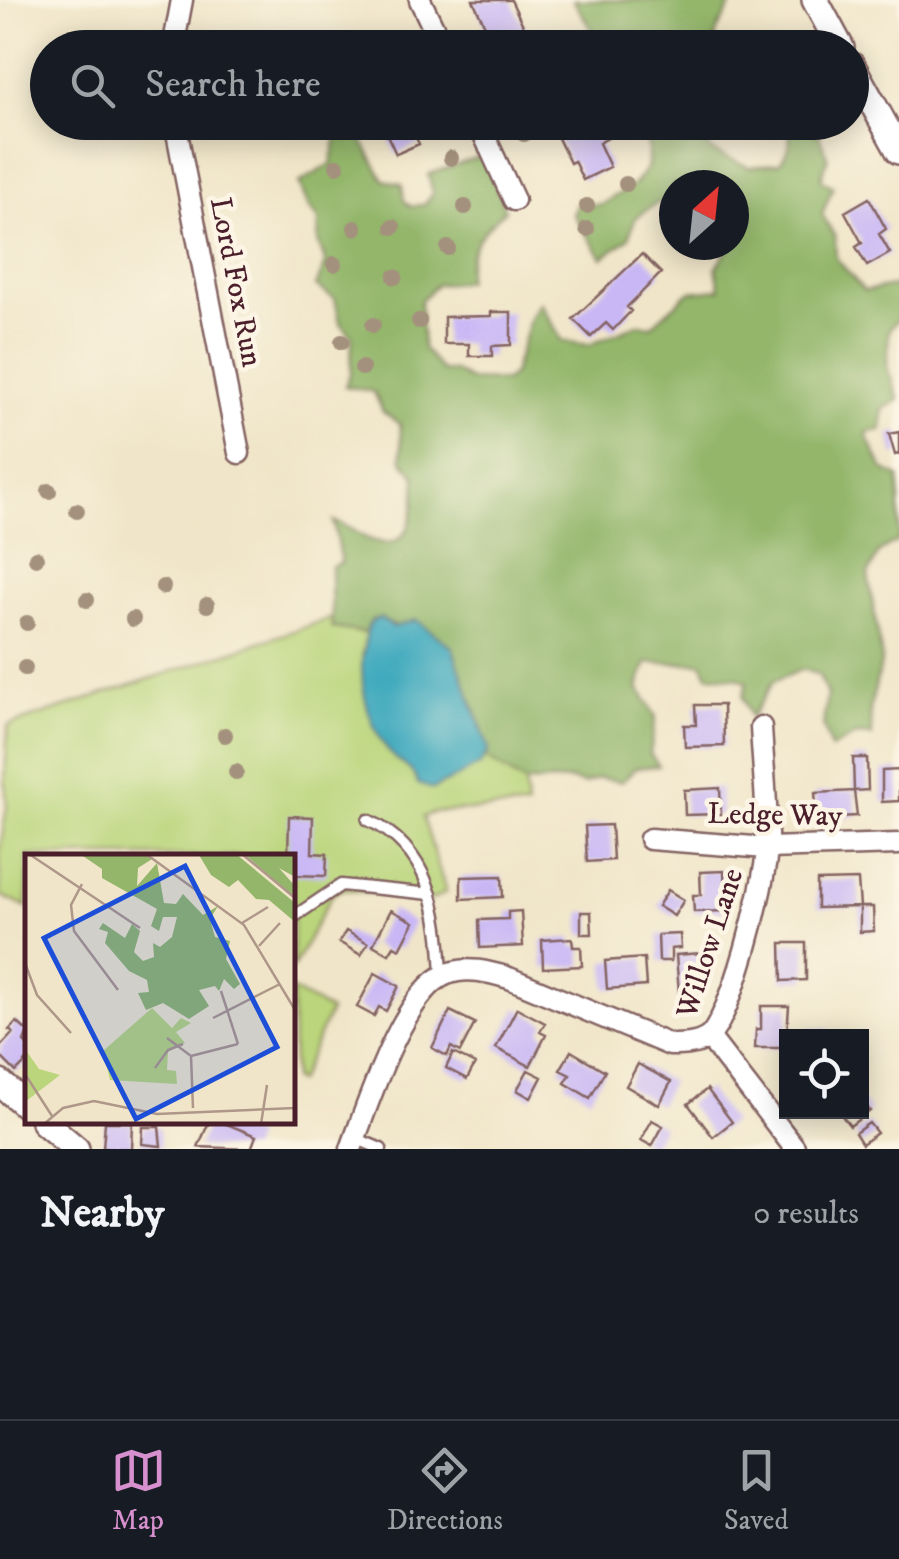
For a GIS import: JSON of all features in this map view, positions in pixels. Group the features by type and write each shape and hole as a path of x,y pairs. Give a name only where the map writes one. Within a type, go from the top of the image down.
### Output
{"street":[{"path":"176,30 182,0"},
{"path":"420,0 434,30"},
{"path":"815,0 832,30"},
{"path":"869,97 899,151"},
{"name":"Lord Fox Run","path":"178,140 239,453"},
{"path":"486,140 514,200"},
{"name":"Willow Lane","path":"761,727 767,848 743,956 724,1016 708,1037 794,1147"},
{"name":"Ledge Way","path":"650,839 767,848 899,844"},
{"path":"353,1144 411,1006 442,975 466,970 509,978 670,1044 687,1045 708,1037"},
{"path":"0,1083 25,1104"},
{"path":"46,1124 76,1149"}],"lane":[{"path":"368,820 400,839 415,857 430,894 440,936 442,975"},
{"path":"295,916 341,885 430,894"},
{"path":"353,1144 382,1149"}],"green space":[{"path":"573,0 734,0 718,30 592,30"},
{"path":"336,140 362,140 384,180 402,185 404,201 411,207 425,204 433,193 428,174 483,156 505,210 477,241 466,281 436,285 420,301 423,348 442,371 454,371 470,380 506,381 513,374 531,316 540,303 562,341 589,345 638,324 651,326 689,292 720,289 716,268 721,260 749,260 749,170 659,170 659,203 635,218 629,238 602,258 573,214 576,205 602,204 634,185 648,166 646,140 706,140 711,151 749,167 780,163 790,140 821,140 828,159 821,179 833,187 822,214 835,237 836,258 864,291 899,285 899,319 889,329 887,367 899,400 883,409 882,430 868,432 867,436 883,469 899,477 899,540 879,552 868,575 882,659 870,709 872,736 857,735 831,749 823,725 827,695 819,675 803,669 773,682 751,718 743,697 747,682 708,675 702,663 647,663 638,687 656,717 650,754 659,766 635,768 622,782 599,778 584,784 571,780 525,783 486,758 476,711 438,638 373,619 367,633 332,628 331,567 341,563 333,521 369,539 395,541 403,535 413,514 416,477 402,460 400,424 383,412 374,392 345,386 351,371 352,337 340,322 335,299 316,286 326,263 318,242 319,219 299,183 331,164"},
{"path":"332,618 332,628 367,633 362,654 388,750 433,789 486,758 525,783 527,807 435,812 423,817 446,892 432,900 341,889 331,896 295,964 295,854 25,854 25,907 0,895 8,726"},
{"path":"295,992 330,1011 298,1082 295,1081"}],"water":[{"path":"380,618 394,627 416,620 452,647 489,750 480,765 433,789 418,784 413,773 387,749 369,712 363,684 363,655 368,627"}],"building":[{"path":"473,0 511,0 525,30 487,30"},
{"path":"389,140 417,140 419,144 396,154"},
{"path":"559,140 604,140 599,143 610,167 583,180 574,161 570,163"},
{"path":"869,198 886,229 879,234 890,253 867,266 856,247 862,243 845,212"},
{"path":"642,254 661,273 627,307 631,311 613,330 606,323 591,337 573,319"},
{"path":"491,312 511,312 511,345 492,346 492,356 469,356 469,344 444,344 444,317 491,316"},
{"path":"899,432 899,454 895,455 889,434"},
{"path":"695,705 723,705 724,746 685,747 684,725 696,725"},
{"path":"853,758 867,758 868,790 854,791"},
{"path":"899,770 899,801 882,802 882,771"},
{"path":"720,788 721,814 685,815 684,790"},
{"path":"854,791 857,816 817,818 815,793"},
{"path":"289,816 313,817 312,853 327,854 326,876 295,875 295,854 288,854"},
{"path":"611,825 613,860 587,862 585,826"},
{"path":"724,871 726,911 694,912 693,895 701,895 700,872"},
{"path":"502,876 503,897 461,899 461,877"},
{"path":"858,880 860,907 817,908 817,881"},
{"path":"668,890 684,900 674,916 658,906"},
{"path":"860,907 873,907 874,931 860,932"},
{"path":"391,910 414,922 400,949 394,946 389,954 373,945"},
{"path":"521,911 523,946 480,948 479,920 508,919 508,912"},
{"path":"581,912 591,912 592,934 581,934"},
{"path":"346,931 368,943 361,955 339,942"},
{"path":"680,934 681,948 671,949 671,961 659,961 658,935"},
{"path":"572,938 573,947 581,947 582,966 543,968 542,940"},
{"path":"781,943 806,943 806,980 782,981"},
{"path":"701,953 703,992 679,993 676,955"},
{"path":"644,958 646,986 607,989 605,961"},
{"path":"375,973 399,986 386,1011 379,1007 374,1016 357,1007"},
{"path":"761,1006 789,1006 787,1029 779,1029 779,1048 755,1048 756,1029 761,1029"},
{"path":"517,1008 545,1023 540,1032 546,1035 530,1066 496,1048"},
{"path":"450,1011 475,1023 460,1052 451,1047 447,1056 432,1048"},
{"path":"17,1022 25,1029 25,1063 16,1072 0,1056 0,1047 13,1033 9,1030"},
{"path":"571,1051 605,1071 590,1098 565,1083 570,1075 560,1070"},
{"path":"453,1053 475,1064 467,1079 446,1068"},
{"path":"638,1064 671,1082 659,1105 626,1086"},
{"path":"528,1070 542,1077 531,1098 517,1090"},
{"path":"707,1089 732,1122 713,1137 688,1104"},
{"path":"652,1120 663,1126 652,1146 641,1140"},
{"path":"869,1123 877,1133 862,1144 855,1133"},
{"path":"105,1124 132,1124 131,1149 103,1148"},
{"path":"208,1124 227,1124 256,1136 251,1149 198,1147"},
{"path":"143,1127 159,1127 161,1146 142,1144"}]}
